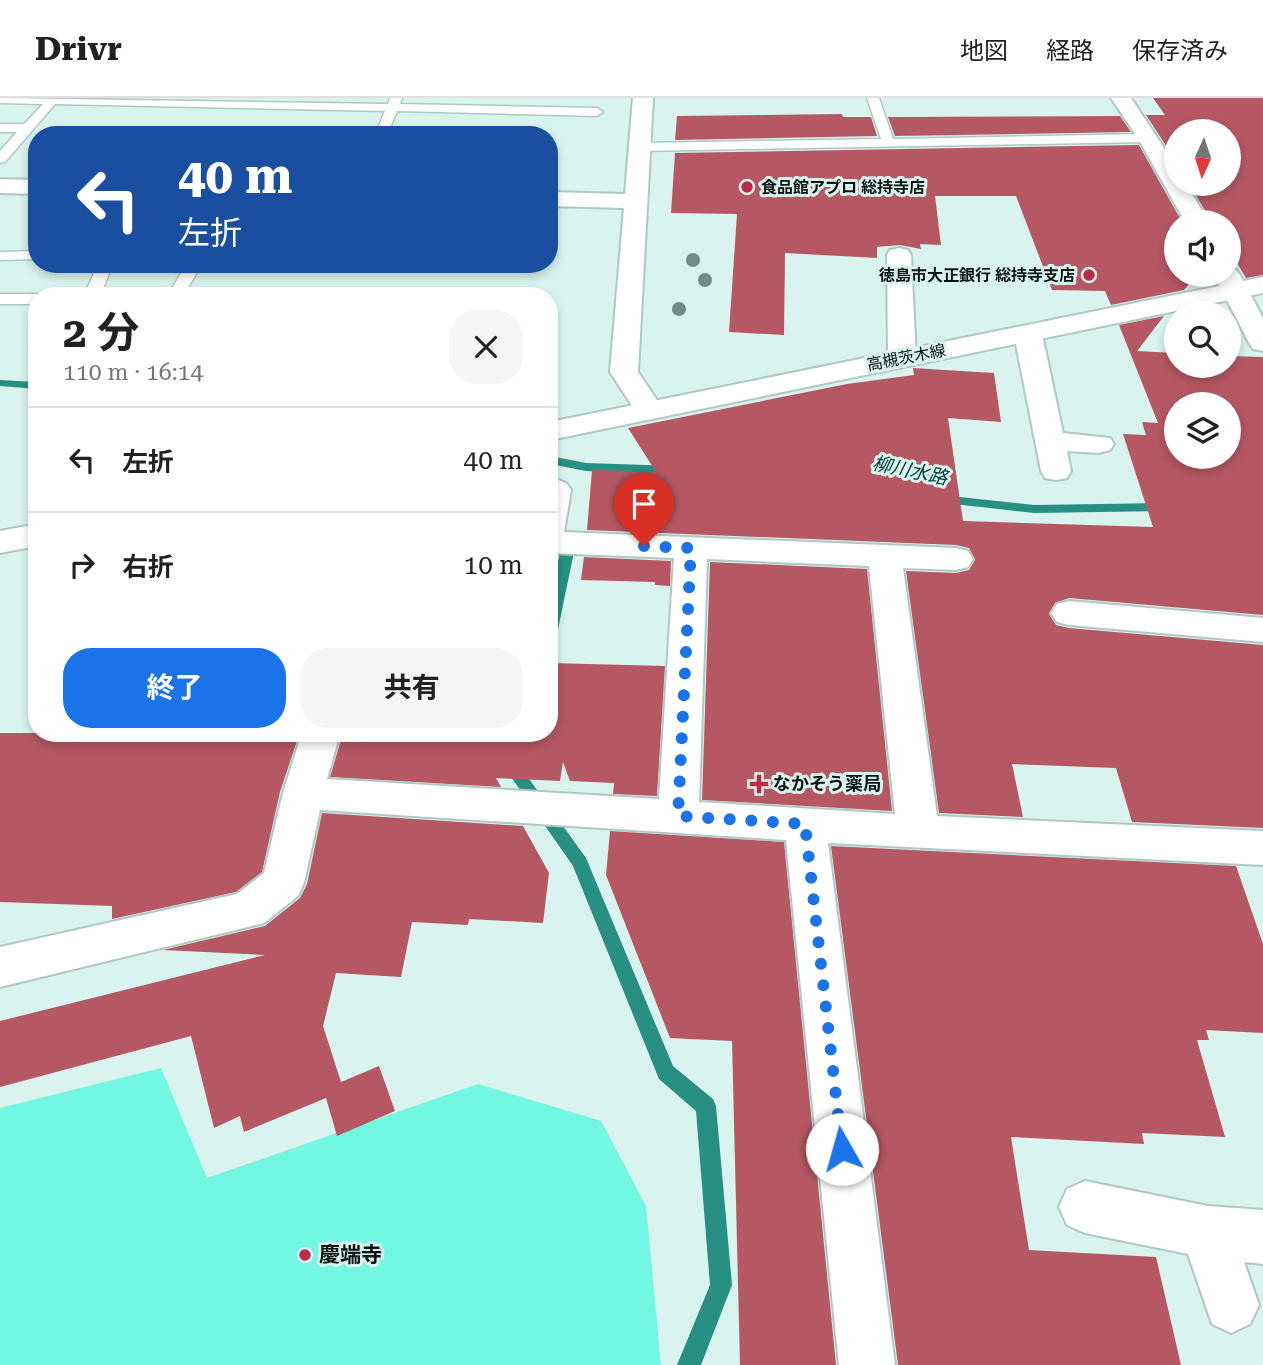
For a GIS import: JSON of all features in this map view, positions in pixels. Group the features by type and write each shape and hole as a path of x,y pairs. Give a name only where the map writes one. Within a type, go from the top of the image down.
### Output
{"street":[{"path":"643,98 624,372 648,408"},
{"path":"1121,98 1150,138 1190,210"},
{"path":"0,186 28,187"},
{"path":"558,199 637,201"},
{"path":"899,255 902,358"},
{"name":"高槻茨木線","path":"1241,284 1263,285"},
{"name":"高槻茨木線","path":"558,429 648,408 1028,334 1215,287"},
{"path":"1233,287 1263,343"},
{"path":"1028,334 1053,456 1099,444"},
{"path":"0,542 28,537"},
{"path":"558,542 956,559"},
{"path":"678,816 691,548"},
{"path":"885,556 918,832"},
{"path":"1069,613 1263,630"},
{"path":"0,967 249,910 283,883 303,793 318,742"},
{"path":"303,793 918,832 1263,848"},
{"path":"805,824 867,1365"},
{"path":"1086,1207 1208,1232 1263,1237"},
{"path":"1208,1232 1231,1305"}],"lane":[{"path":"873,98 889,144"},
{"path":"0,99 394,104 597,113"},
{"path":"29,126 53,99"},
{"path":"385,126 394,104"},
{"path":"0,128 27,128"},
{"path":"0,159 27,128"},
{"path":"640,147 1150,138"},
{"path":"0,256 28,255"},
{"path":"0,299 28,299"}],"green space":[{"name":"慶端寺","path":"161,1068 207,1178 478,1084 601,1121 646,1206 661,1365 0,1365 0,1108"}],"building":[{"path":"1153,98 1263,98 1263,275 1246,278 1241,270 1241,210 1205,210 1196,196 1241,196 1241,119 1164,119 1164,143 1146,115 1165,115"},
{"path":"842,114 843,117 871,117 877,136 675,140 677,116"},
{"path":"1120,116 1131,132 895,136 888,117"},
{"path":"1139,145 1164,190 1164,196 1167,196 1175,210 1164,210 1164,287 1187,287 1184,290 1111,305 1105,291 1052,290 1016,196 935,196 941,245 920,244 921,249 900,245 877,247 877,258 785,253 784,335 729,332 737,214 671,213 675,153"},
{"path":"1164,316 1137,351 1164,352 1164,378 1241,378 1241,356 1263,357 1263,615 1069,598 1055,603 1049,614 1056,625 1069,628 1263,645 1263,828 1132,822 1116,768 1012,764 1023,817 939,813 906,571 956,573 969,570 975,560 969,548 956,545 587,530 592,470 656,472 628,428 847,384 914,375 913,368 994,373 1001,422 948,418 963,521 1153,527 1123,434 1146,435 1142,422 1158,423 1119,325"},
{"path":"584,557 671,561 670,586 655,585 655,582 581,580"},
{"path":"710,562 867,569 892,811 702,800"},
{"path":"558,663 665,666 657,796 613,794 614,783 570,781 563,762 560,781 496,778 501,787 330,777 340,742 558,742"},
{"path":"0,733 28,733 28,742 297,742 280,792 262,872 236,892 112,919 112,906 0,902"},
{"path":"322,813 523,826 549,873 543,923 469,919 468,925 412,922 401,977 336,973 323,1026 341,1082 379,1066 395,1111 337,1136 326,1098 244,1132 240,1116 214,1128 191,1036 0,1087 0,1021 265,955 163,950 265,926 300,898 307,884"},
{"path":"610,831 784,842 836,1365 740,1365 732,1041 670,1038 606,875"},
{"path":"831,846 1236,866 1263,944 1263,1033 1206,1030 1209,1040 1197,1040 1225,1137 1142,1133 1144,1144 1011,1137 1029,1250 1156,1257 1181,1365 898,1365"}],"waterway":[{"name":"柳川水路","path":"0,383 28,385"},
{"name":"柳川水路","path":"558,462 586,467 676,470"},
{"name":"柳川水路","path":"941,499 1034,509 1166,507"},
{"path":"558,595 567,552"},
{"path":"523,760 519,777 580,863 666,1072 706,1106 721,1285 689,1365"}],"place":[{"name":"食品館アプロ 総持寺店","path":"747,187"},
{"name":"徳島市大正銀行 総持寺支店","path":"1089,275"},
{"name":"なかそう薬局","path":"759,784"},
{"name":"慶端寺","path":"305,1255"}],"route":[{"path":"644,546 691,548 678,816 805,824 842,1149"}]}
